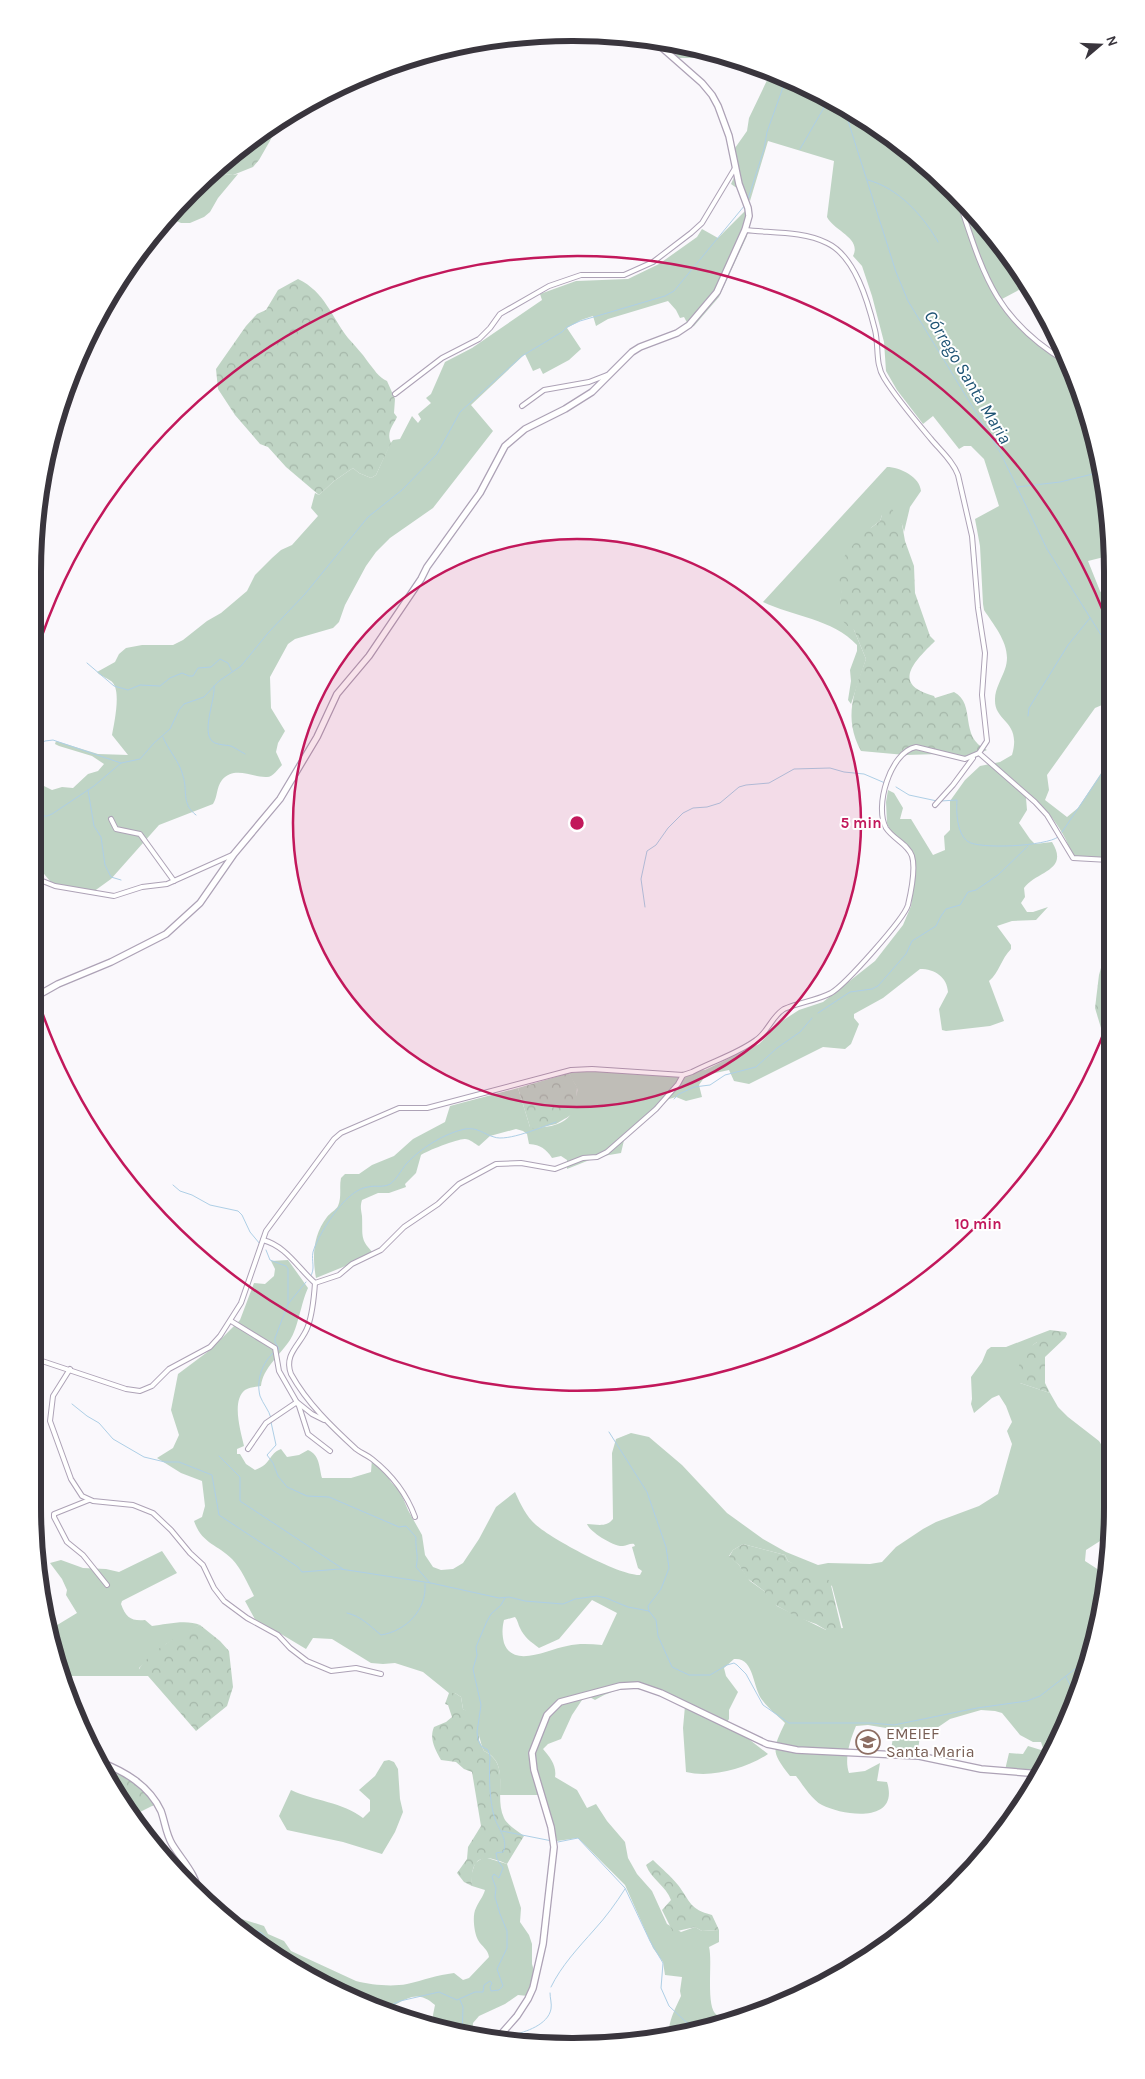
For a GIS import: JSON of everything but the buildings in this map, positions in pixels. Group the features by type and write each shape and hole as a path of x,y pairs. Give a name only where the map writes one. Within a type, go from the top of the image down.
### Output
{"street":[{"path":"41,880 55,886 112,896 142,887 159,886 174,881 239,850 283,794 317,737 338,694 369,656 421,579 426,567 480,494 505,446 517,434 592,392 632,352 677,333 701,312 717,292 749,216 748,204 735,168 728,130 716,100 692,73 664,49"},
{"path":"395,394 442,358 480,339 500,314 549,286 581,275 624,275 653,262 702,223 735,168"},
{"path":"964,214 980,265 992,289 1013,317 1038,343 1057,356"},
{"path":"744,230 809,237 830,245 845,258 857,278 872,318 881,372 957,472 972,536 986,658 982,695 987,738 985,746 970,761 953,786 935,805"},
{"path":"522,406 544,390 589,382 611,373"},
{"path":"41,1360 126,1389 145,1390 155,1385 174,1366 210,1347 231,1320 244,1296 270,1225 337,1136 352,1127 399,1108 427,1108 571,1070 592,1069 683,1075 721,1059 753,1042 764,1034 781,1011 831,993 851,976 901,919 908,905 913,872 912,856 908,849 888,830 882,814 884,793 896,762 905,751 916,747 962,758 978,754"},
{"path":"978,754 1035,802 1047,815 1073,858 1104,860"},
{"path":"111,819 116,829 140,834 174,881"},
{"path":"41,994 58,984 111,962 170,932 203,899 234,854"},
{"path":"315,1283 339,1276 352,1264 381,1250 404,1227 438,1204 459,1184 496,1164 521,1163 555,1169 583,1158 597,1157 608,1152 660,1104 683,1075"},
{"path":"263,1240 284,1250 315,1283"},
{"path":"315,1283 308,1326 290,1355 288,1368 293,1379 326,1421 357,1450 373,1460 398,1486 406,1496 414,1517"},
{"path":"231,1320 275,1348 279,1371 297,1402 308,1434 330,1450"},
{"path":"70,1369 53,1396 50,1421 72,1482 89,1500"},
{"path":"297,1402 312,1414 326,1421"},
{"path":"248,1449 266,1423 297,1402"},
{"path":"107,1585 83,1555 67,1542 54,1514 89,1500 133,1505 153,1513 172,1530 190,1552 204,1565 214,1588 224,1601 247,1618 278,1635 290,1648 307,1660 331,1671 356,1668 380,1674"},
{"path":"502,2033 517,2016 528,1999 533,1988 543,1944 554,1847 534,1770 532,1753 547,1714 560,1702 620,1686 638,1685 661,1693 767,1744 797,1750 919,1756 981,1769 1032,1773"},
{"path":"109,1766 134,1780 154,1798 162,1813 171,1842 196,1881"}],"green space":[{"path":"669,50 702,57 700,58 679,58"},
{"path":"768,79 838,112 896,151 948,197 994,249 1021,289 1002,299 1024,326 1050,351 1054,348 1076,402 1086,435 1099,503 1104,557 1088,561 1104,596 1104,704 1095,708 1047,775 1049,790 1045,800 1067,817 1078,808 1104,769 1104,860 1072,856 1061,830 1043,807 1029,794 1026,798 1027,810 1019,823 1035,844 1052,842 1057,859 1054,865 1029,882 1024,888 1025,897 1021,903 1027,912 1048,907 1036,920 1012,921 997,926 1011,945 1011,949 989,981 1004,1021 990,1026 942,1030 939,1009 948,992 947,987 943,978 935,972 920,969 883,998 854,1014 854,1018 859,1024 851,1044 845,1049 823,1047 749,1084 734,1081 729,1070 706,1075 699,1085 702,1097 686,1101 676,1097 669,1099 625,1136 621,1153 597,1157 567,1169 567,1160 561,1156 552,1158 543,1148 529,1144 527,1134 516,1129 490,1136 479,1146 465,1139 443,1145 421,1155 416,1173 405,1184 406,1187 389,1193 378,1193 362,1200 363,1237 366,1245 375,1254 316,1278 314,1254 316,1239 322,1224 338,1206 341,1178 345,1174 359,1174 372,1165 394,1156 413,1139 445,1122 450,1106 518,1088 530,1127 546,1127 566,1119 574,1108 577,1090 569,1073 606,1069 607,1072 643,1075 705,1070 759,1044 782,1021 799,1010 823,1002 875,961 903,925 911,906 916,867 913,856 891,833 887,823 886,802 888,790 894,793 903,808 900,819 911,819 933,855 945,850 944,836 950,830 950,801 965,780 980,766 1000,762 1012,755 1014,744 1011,728 999,713 995,699 997,687 1005,669 1007,653 1002,638 984,610 983,604 980,546 975,519 999,506 984,459 971,446 964,446 959,449 933,416 923,424 897,390 886,371 884,342 862,266 853,256 854,244 827,217 834,161 768,141 750,201 744,193 731,184 736,173 735,148 747,131 749,118"},
{"path":"272,134 259,160 253,167 233,175 220,175"},
{"path":"238,174 218,198 210,212 190,223 181,223 175,220 197,197 220,175"},
{"path":"745,211 749,212 747,236 719,297 694,326 690,328 684,317 680,318 668,301 608,319 596,326 593,316 581,320 567,328 581,349 569,360 543,374 540,368 533,371 525,354 471,405 493,431 433,508 390,538 376,552 366,566 345,605 339,622 333,628 295,639 288,644 270,677 271,708 285,731 278,743 276,752 282,765 275,773 267,777 244,773 233,773 227,776 220,783 213,804 159,825 111,879 93,892 54,886 41,870 41,784 52,790 62,787 73,788 88,774 98,771 104,764 92,756 59,746 55,744 56,741 98,754 128,755 112,735 116,709 115,688 111,681 97,672 115,662 119,654 126,648 142,645 173,645 183,640 207,621 221,613 247,591 255,575 281,550 292,545 318,516 311,508 315,493 319,495 334,481 353,468 371,478 376,475 393,440 400,439 412,416 418,423 421,419 418,414 431,403 426,398 431,394 445,362 472,348 542,300 540,294 576,281 628,279 659,264 697,237 702,229 718,238"},
{"path":"298,279 315,291 327,305 342,330 376,373 387,381 395,399 394,413 397,417 389,436 391,443 376,475 371,478 353,468 334,481 319,495 286,467 268,447 260,444 235,415 218,389 216,369 246,326 257,314 266,310 278,290"},
{"path":"887,467 892,467 909,474 917,481 921,491 910,507 904,532 902,524 882,515 880,521 872,527 839,572 842,588 840,606 854,630 866,659 851,704 848,700 851,681 850,670 857,651 857,645 836,629 763,602"},
{"path":"888,508 892,509 902,524 905,541 914,566 915,593 930,636 935,641 914,664 910,672 910,679 913,685 935,698 954,692 961,697 965,704 973,737 978,744 987,750 968,758 940,754 905,755 861,751 852,727 854,694 866,659 854,630 842,620 839,571 849,549 861,536 880,521"},
{"path":"1104,957 1104,1038 1095,1008 1099,975"},
{"path":"569,1073 577,1087 576,1112 556,1124 534,1129 530,1127 518,1088"},
{"path":"288,1260 308,1288 290,1340 268,1367 261,1386 247,1389 241,1395 238,1417 244,1446 237,1449 237,1454 240,1454 246,1464 255,1470 264,1465 281,1449 287,1457 299,1455 308,1450 317,1458 322,1478 351,1478 371,1472 372,1459 382,1466 391,1482 400,1491 422,1535 425,1555 433,1567 441,1570 453,1569 463,1563 479,1539 496,1507 515,1492 529,1518 544,1531 571,1547 618,1570 640,1575 642,1571 638,1568 632,1547 635,1546 634,1544 619,1546 608,1542 597,1535 587,1524 604,1525 613,1519 612,1453 616,1439 631,1433 649,1437 682,1465 727,1513 763,1539 786,1552 818,1565 828,1563 870,1564 882,1562 896,1547 923,1529 936,1522 979,1506 998,1494 1012,1444 1007,1431 1012,1422 1006,1406 999,1395 992,1398 974,1413 971,1404 971,1377 982,1362 987,1350 991,1347 1006,1347 1037,1335 1037,1342 1033,1345 1020,1383 1050,1393 1058,1407 1068,1417 1099,1441 1104,1449 1104,1506 1103,1539 1086,1550 1085,1561 1100,1571 1094,1610 1086,1644 1063,1710 1033,1772 1005,1770 1009,1753 1023,1754 1028,1746 1041,1750 1043,1748 1041,1742 1033,1742 1020,1735 1002,1713 995,1711 981,1710 950,1719 931,1732 924,1732 920,1736 918,1750 891,1750 894,1731 892,1729 868,1725 856,1726 847,1756 849,1773 865,1771 880,1763 877,1781 887,1782 889,1795 885,1805 878,1811 856,1814 843,1812 818,1803 796,1776 790,1776 779,1761 776,1745 785,1723 763,1701 759,1695 750,1668 741,1660 734,1659 724,1668 726,1676 738,1692 729,1710 729,1719 725,1726 741,1733 768,1754 749,1764 728,1771 706,1774 686,1772 683,1728 685,1706 651,1692 630,1689 619,1690 595,1700 588,1696 584,1697 572,1715 561,1739 548,1744 543,1749 554,1765 555,1777 577,1790 587,1808 596,1804 607,1821 625,1842 628,1858 637,1874 652,1891 667,1924 681,1932 695,1927 702,1931 719,1930 719,1942 709,1947 710,1994 713,2011 722,2016 684,2026 680,2024 669,2028 681,1996 682,1977 665,1975 663,1962 653,1948 625,1885 578,1838 557,1841 544,1795 500,1795 499,1769 495,1759 484,1751 478,1728 474,1719 463,1709 461,1697 455,1693 449,1693 423,1672 395,1663 371,1663 332,1639 313,1638 306,1649 281,1634 258,1625 245,1601 254,1596 241,1571 232,1559 210,1543 197,1529 194,1521 202,1517 205,1506 202,1481 181,1473 157,1458 173,1448 179,1435 171,1410 178,1374 210,1350 240,1320 254,1283 265,1284 274,1276 275,1269 271,1261","holes":["743,1544 785,1555 788,1561 832,1586 843,1628 826,1630 777,1606 764,1591 750,1581 739,1565 729,1556 733,1550","592,1600 617,1613 602,1645 571,1645 523,1656 515,1655 509,1651 504,1643 502,1632 504,1620 515,1617 524,1634 539,1648 559,1639"]},
{"path":"1050,1330 1066,1332 1067,1334 1045,1357 1045,1383 1050,1393 1020,1383 1018,1370 1027,1350 1037,1342 1037,1335"},
{"path":"743,1544 785,1555 788,1561 830,1581 842,1631 833,1634 772,1603 764,1591 747,1578 739,1565 729,1557 733,1550"},
{"path":"162,1551 177,1573 122,1601 123,1609 130,1618 145,1620 152,1626 183,1622 200,1625 166,1644 139,1668 139,1676 69,1676 55,1626 77,1613 66,1595 67,1590 62,1579 50,1563 61,1560 83,1568 106,1569 119,1572"},
{"path":"200,1625 229,1651 233,1687 227,1706 196,1731 148,1676 139,1676 138,1671 157,1650 174,1638"},
{"path":"449,1693 455,1693 461,1697 463,1709 474,1715 480,1730 479,1740 484,1751 492,1757 500,1772 501,1809 505,1821 524,1836 507,1864 484,1858 479,1860 473,1869 472,1886 464,1882 457,1873 467,1859 468,1847 481,1826 472,1772 464,1769 456,1762 441,1760 432,1740 434,1727 452,1717 448,1705 445,1704"},
{"path":"384,1761 394,1762 398,1769 403,1812 395,1832 382,1854 343,1842 287,1830 279,1816 291,1790 347,1808 363,1818 370,1811 370,1800 359,1790 375,1776"},
{"path":"110,1767 146,1786 160,1802 139,1813"},
{"path":"153,1829 159,1840 151,1830"},
{"path":"484,1857 507,1864 521,1908 520,1922 529,1935 532,1944 532,1964 535,1974 528,1996 518,1995 505,2004 479,2016 473,2023 473,2029 434,2020 435,2005 418,1996 411,1997 392,2006 338,1983 307,1967 277,1948 236,1917 264,1926 268,1934 284,1941 291,1951 356,1981 368,1984 401,1985 454,1973 463,1980 469,1978 489,1957 475,1933 474,1915 485,1890 472,1886 471,1876 475,1863"},
{"path":"653,1860 675,1882 695,1907 704,1913 712,1915 719,1930 702,1931 695,1927 673,1932 662,1910 671,1900 669,1895 651,1874 646,1865"}],"waterway":[{"path":"748,199 764,149 767,132 784,85"},
{"path":"800,149 825,105"},
{"name":"Córrego Santa Maria","path":"847,118 896,272 908,301 1000,452 1047,549 1104,640"},
{"path":"868,180 889,189 909,204 925,222 938,242"},
{"path":"41,816 52,814 94,786 121,763 140,759 170,729 184,704 204,697 219,681 241,666 268,633 305,594 368,517 402,490 437,454 460,412 522,356 567,327 580,321 665,296 674,291 745,205"},
{"path":"1017,487 1060,482 1095,474"},
{"path":"1028,716 1029,708 1068,645 1090,618"},
{"path":"87,663 114,686 128,690 140,685 160,686 170,678 182,673 193,676 198,668 211,667 220,659 228,663 232,671"},
{"path":"214,686 208,725 210,739 215,743 231,746 245,754"},
{"path":"163,737 181,771 188,806 196,815"},
{"path":"41,743 53,740 121,763"},
{"path":"645,907 641,879 647,851 656,845 668,828 683,813 693,808 707,807 720,803 739,787 769,783 794,769 830,768 844,772 864,774 885,783"},
{"path":"1062,832 1104,770"},
{"path":"896,787 909,795 937,801"},
{"path":"88,790 94,826 101,837 105,865 111,877 121,880"},
{"path":"941,801 957,800 959,828 967,841 974,844 998,846 1027,845 1041,843 1058,837"},
{"path":"818,1013 850,992 872,989 878,986 906,954 912,941 936,926 946,909 960,905 968,892 976,890 998,875 1028,846"},
{"path":"674,1099 679,1094 694,1087 710,1085 725,1075 756,1067 777,1048 800,1032 812,1018"},
{"path":"310,1277 313,1271 313,1252 320,1236 332,1216 356,1191 371,1186 390,1184 413,1157 434,1142 457,1131 465,1129 477,1130 500,1138 525,1133 556,1122"},
{"path":"173,1185 180,1191 210,1205 238,1211 250,1232 260,1244"},
{"path":"266,1250 270,1260 286,1266 288,1269 288,1304"},
{"path":"278,1350 275,1338 288,1304 306,1282"},
{"path":"271,1418 260,1396 259,1384 263,1367 274,1352"},
{"name":"Córrego Santa Maria","path":"72,1404 99,1423 113,1439 144,1457 165,1462 179,1462 212,1475 219,1515 298,1567 302,1572 340,1569 431,1583 499,1598 509,1597 525,1601 563,1604 575,1599 597,1596 628,1607 649,1611 656,1620 658,1636 672,1667 689,1675 710,1675 734,1663 746,1674 763,1705 789,1723 871,1723 894,1725 977,1708 1027,1701 1040,1696 1079,1666"},
{"path":"271,1422 276,1445 267,1455 273,1463 278,1476 287,1487 307,1496 329,1497 399,1527 406,1526 416,1537 416,1567 430,1583"},
{"path":"609,1432 647,1492 666,1547 669,1568 661,1589 648,1606 649,1611"},
{"path":"219,1456 240,1477 240,1501 343,1569"},
{"path":"347,1613 361,1619 381,1635 390,1633 406,1624 419,1611 425,1593 425,1584"},
{"name":"Córrego Santa Maria","path":"391,2005 400,2001 439,1992 457,2000 475,1992 483,1992 484,1985 490,1981 492,1983 491,1991 499,1990 503,1986 497,1969 507,1948 507,1931 495,1897 496,1888 492,1877 494,1874 499,1878 503,1868 497,1859 496,1853 503,1852 505,1843 495,1819 492,1804 490,1756 488,1750 481,1746 478,1740 477,1732 481,1705 473,1669 477,1655 476,1647 487,1621 505,1598"},
{"path":"1066,1677 1072,1688"},
{"path":"502,1831 552,1841"},
{"path":"558,1842 578,1838 625,1888 650,1941 663,1963 661,1988 669,2006 686,2022 691,2024"},
{"path":"551,1987 565,1964 607,1915 625,1889"},
{"path":"249,1928 262,1933 272,1944"},
{"path":"300,1962 319,1973"},
{"path":"515,2034 535,2027 549,2015 551,2009 550,1993"},
{"name":"Córrego Santa Maria","path":"460,2000 463,2007 462,2026"}],"place":[{"name":"EMEIEF Santa Maria","path":"868,1742"}]}
